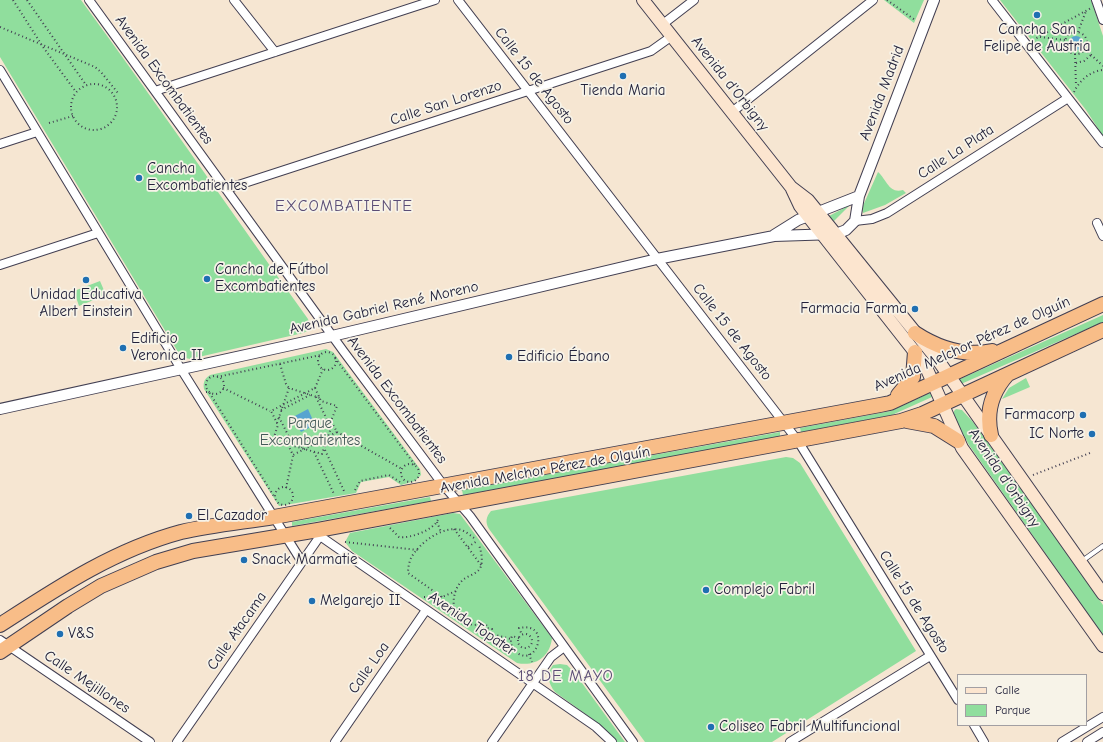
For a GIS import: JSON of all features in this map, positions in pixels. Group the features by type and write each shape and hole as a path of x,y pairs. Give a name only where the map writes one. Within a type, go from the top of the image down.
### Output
{"highway":[{"name":"Avenida Melchor Pérez de Olguín","path":"0,625 85,571 143,545 181,532 274,517 890,403 1103,304"},
{"name":"Avenida Melchor Pérez de Olguín","path":"3,646 68,606 125,574 193,551 285,535 319,533 460,503 901,421 962,395 1103,330"},
{"path":"915,333 949,350 969,353 1004,349"},
{"path":"890,403 904,390 913,377 915,352"},
{"path":"991,435 989,422 990,405 997,388 1008,374"},
{"path":"901,421 918,421 934,426 958,442"}],"main road":[{"name":"Avenida d'Orbigny","path":"643,0 791,187 808,200 812,214 823,235 928,369 958,442 1103,646"},
{"name":"Avenida d'Orbigny","path":"812,214 836,234 948,375 1103,594"}],"street":[{"name":"Avenida Excombatientes","path":"89,0 332,336 444,486 460,503"},
{"path":"234,0 274,52"},
{"path":"155,91 435,0"},
{"name":"Calle 15 de Agosto","path":"458,0 529,90 657,259 798,441 957,698"},
{"path":"663,24 694,0"},
{"path":"732,112 873,0"},
{"name":"Avenida Madrid","path":"855,221 859,196 934,0"},
{"path":"992,0 1070,95 1103,143"},
{"path":"1095,3 1103,20"},
{"name":"Calle San Lorenzo","path":"226,189 651,51 672,36"},
{"path":"0,70 181,369 302,562"},
{"name":"Calle La Plata","path":"855,221 872,219 887,213 1070,95"},
{"path":"0,144 37,132"},
{"path":"812,214 859,196"},
{"name":"Avenida Gabriel René Moreno","path":"774,236 812,214"},
{"path":"836,234 846,230 855,221"},
{"path":"1097,224 1103,236"},
{"path":"0,265 98,233"},
{"name":"Avenida Gabriel René Moreno","path":"0,409 332,336 657,259 774,236 836,234"},
{"path":"460,503 633,742"},
{"name":"Calle Atacama","path":"177,742 302,562 319,533"},
{"name":"Avenida Topater","path":"319,533 426,610 596,727 612,742"},
{"name":"Calle Loa","path":"336,742 426,610"},
{"name":"Calle Mejillones","path":"3,646 150,742"},
{"path":"492,742 532,682 551,657 564,647"},
{"path":"790,742 930,656"},
{"path":"1062,742 1103,717"},
{"path":"975,726 984,742"},
{"path":"1087,742 1103,732"}],"lane":[{"path":"1080,562 1103,546"}],"path":[{"path":"13,0 43,47 76,92"},
{"path":"27,0 86,86"},
{"path":"887,0 915,20"},
{"path":"1032,41 1087,10 1095,3"},
{"path":"1077,32 1087,10"},
{"path":"0,27 43,47 63,53 94,67 101,72 118,93"},
{"path":"1076,54 1067,49 1066,39 1070,34 1077,32 1084,35 1086,40 1085,49"},
{"path":"1038,37 1066,39"},
{"path":"1076,54 1085,49"},
{"path":"1085,49 1103,66"},
{"path":"1076,54 1076,87"},
{"path":"1076,63 1084,61 1091,55"},
{"path":"1070,95 1090,74 1103,70"},
{"path":"102,85 114,95 116,102 115,117 104,128 97,130 83,127 73,116 71,108 72,100 76,92 86,86 102,85"},
{"path":"49,123 73,116"},
{"path":"298,500 286,504 280,504 275,498 207,392 207,382 211,377 280,364 329,352 335,358 415,465 418,470 418,476 414,480 401,483 389,475 360,481 354,491 326,496"},
{"path":"321,355 318,363 323,369"},
{"path":"323,369 329,369 333,366 335,358"},
{"path":"280,364 286,384 289,388 320,398"},
{"path":"271,411 315,388 323,369"},
{"path":"217,377 222,380 223,388"},
{"path":"207,392 217,393 223,388"},
{"path":"223,388 271,411 277,422"},
{"path":"286,488 293,455 286,440 274,437 278,425 277,422 289,388"},
{"path":"315,388 322,401 336,406 331,421 337,432 402,469"},
{"path":"281,410 310,395"},
{"path":"316,397 332,428"},
{"path":"279,417 293,446"},
{"path":"287,444 322,454 333,424"},
{"path":"300,448 330,432"},
{"path":"293,455 337,432"},
{"path":"324,449 345,492"},
{"path":"314,452 334,494"},
{"path":"1030,476 1090,453"},
{"path":"409,481 402,477 402,469 406,465 415,465"},
{"path":"1004,494 1018,485"},
{"path":"275,498 278,490 286,488"},
{"path":"286,488 292,494 290,502"},
{"path":"438,518 437,522 441,532"},
{"path":"390,528 399,536 405,538 423,532 437,522"},
{"path":"454,529 481,566"},
{"path":"442,597 408,573 411,558 418,550 441,532 454,529 462,530 477,541 482,553 481,566 476,572 460,583 456,591 453,607 459,621 474,625 486,624 487,628 492,629 491,634 511,639 512,636 519,638"},
{"path":"468,548 477,541"},
{"path":"345,542 418,550"},
{"path":"422,596 442,597 456,591"},
{"path":"511,639 511,643 520,654 529,654 536,650 539,641 536,632 528,628 519,628 522,635"},
{"path":"522,635 530,637 530,646 524,648 520,646 518,643 519,638 522,635"},
{"path":"529,654 532,662"}],"green space":[{"path":"0,0 81,0 308,319 310,325 309,330 303,333 190,359 181,357 0,57"},
{"path":"884,0 924,0 914,23"},
{"path":"1000,0 1091,0 1103,36 1103,136 1086,110"},
{"path":"878,172 891,188 898,191 903,190 906,193 885,205 863,213 862,208"},
{"path":"850,205 834,221 829,216"},
{"path":"100,281 106,295 79,306 74,291"},
{"path":"1103,315 1103,322 961,384 958,380"},
{"name":"Parque Excombatientes","path":"326,349 333,352 420,469 421,475 415,481 401,485 389,477 361,482 356,493 279,506 204,389 204,381 210,375"},
{"path":"1026,378 1030,387 1002,399 1009,388"},
{"path":"930,393 932,397 892,415 801,432 800,428 891,411"},
{"path":"956,409 962,410 973,422 1103,605 1103,635 969,445 954,417 954,411"},
{"path":"780,432 780,437 463,495 462,490"},
{"name":"Complejo Fabril","path":"786,457 793,458 800,463 916,651 772,742 645,742 489,529 487,524 488,515 491,511"},
{"path":"430,497 431,501 292,526 292,522"},
{"path":"453,513 460,514 552,638 551,645 545,655 535,662 524,664 517,663 352,551 345,542 350,533"},
{"path":"553,665 567,665 574,672 625,742 617,742 591,718 555,692 549,682 549,672"}],"water":[{"path":"1076,36 1081,38 1083,43 1081,48 1076,50 1071,48 1069,43 1071,38"},
{"path":"308,409 315,425 301,432 293,417"}],"place":[{"name":"Cancha San Felipe de Austria","path":"1037,15"},
{"name":"Tienda Maria","path":"623,76"},
{"name":"Cancha Excombatientes","path":"139,178"},
{"name":"Cancha de Fútbol Excombatientes","path":"207,279"},
{"name":"Unidad Educativa Albert Einstein","path":"86,280"},
{"name":"Farmacia Farma","path":"915,309"},
{"name":"Edificio Veronica II","path":"123,348"},
{"name":"Edificio Ébano","path":"509,357"},
{"name":"Farmacorp","path":"1083,415"},
{"name":"IC Norte","path":"1092,434"},
{"name":"El Cazador","path":"189,516"},
{"name":"Snack Marmatie","path":"244,560"},
{"name":"Complejo Fabril","path":"706,590"},
{"name":"Melgarejo II","path":"312,601"},
{"name":"V&S","path":"60,634"},
{"name":"Coliseo Fabril Multifuncional","path":"711,727"}],"district":[{"name":"EXCOMBATIENTE","path":"344,206"},
{"name":"18 DE MAYO","path":"566,676"}]}
